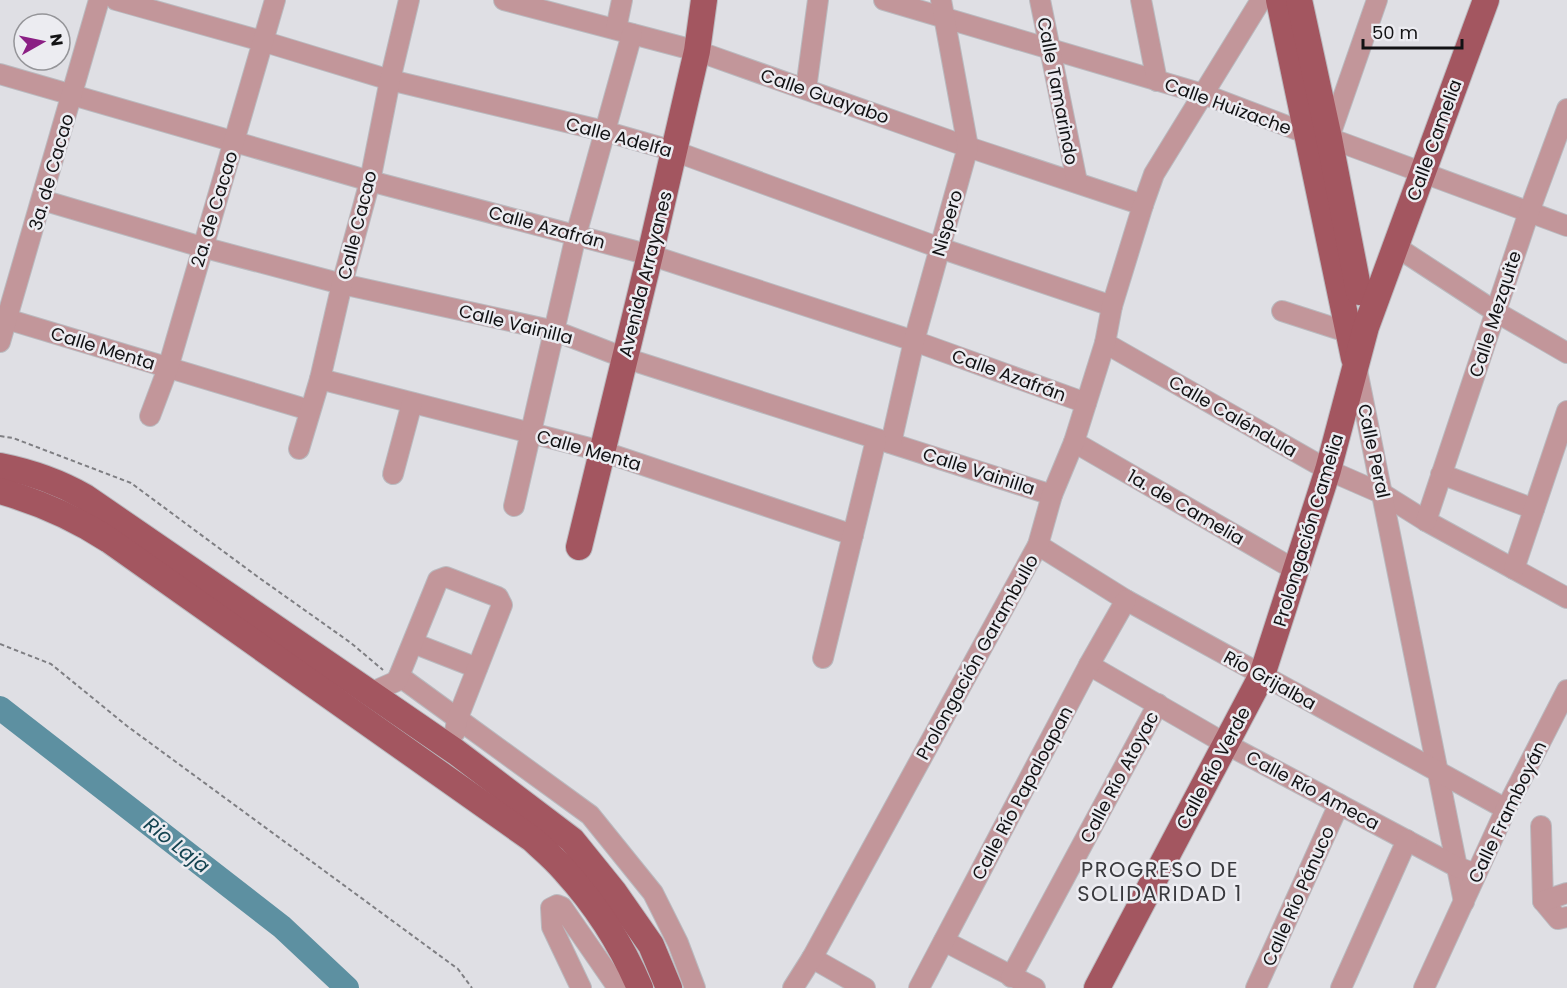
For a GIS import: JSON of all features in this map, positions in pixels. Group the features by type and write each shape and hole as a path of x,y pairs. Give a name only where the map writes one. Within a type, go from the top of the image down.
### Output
{"main road":[{"name":"Avenida Arrayanes","path":"579,548 697,51 704,0"},
{"name":"Calle Peral","path":"1279,0 1319,136"},
{"name":"Calle Peral","path":"1299,0 1319,136 1358,330 1356,368"},
{"name":"Calle Camelia","path":"1395,246 1486,0"},
{"path":"1358,330 1395,246"},
{"name":"Prolongación Camelia","path":"1262,675 1328,470 1356,368"},
{"path":"0,466 24,471 69,488 85,497 456,752 572,840 614,892 651,945 669,988"},
{"path":"0,491 26,498 58,511 100,534 532,839 565,870 598,913 631,966 640,988"},
{"name":"Calle Río Verde","path":"1097,988 1262,675"}],"street":[{"name":"3a. de Cacao","path":"0,342 4,318 42,200 99,0"},
{"name":"Calle Adelfa","path":"116,0 390,80 604,131 674,151 940,248 1112,306"},
{"name":"2a. de Cacao","path":"150,417 168,368 275,0"},
{"name":"Calle Cacao","path":"299,449 320,380 342,284 370,181 409,0"},
{"name":"Calle Guayabo","path":"504,0 697,51 968,147 1143,205"},
{"path":"514,506 576,235 604,131 624,31 622,0"},
{"path":"806,89 818,0"},
{"name":"Calle Huizache","path":"884,0 943,9 1049,49 1203,94 1567,226"},
{"name":"Calle Tamarindo","path":"1040,0 1077,182"},
{"path":"1141,0 1157,81"},
{"name":"Prolongación Garambullo","path":"796,987 1038,545 1052,495 1074,442 1105,343 1112,306 1154,174 1262,0"},
{"path":"1319,136 1377,0"},
{"name":"Nispero","path":"823,658 853,535 914,341 968,147 943,9"},
{"name":"Calle Azafrán","path":"0,74 370,181 650,255 914,341 1086,403"},
{"name":"Calle Mezquite","path":"1426,521 1529,212 1567,109"},
{"name":"Calle Vainilla","path":"42,200 202,247 342,284 555,331 625,358 1052,495"},
{"path":"1395,246 1496,312 1567,353"},
{"path":"1282,311 1358,330"},
{"name":"Calle Menta","path":"4,318 309,410"},
{"name":"Calle Caléndula","path":"1105,343 1328,470 1383,494 1426,521 1567,598"},
{"name":"Calle Peral","path":"1356,368 1464,902"},
{"name":"Calle Menta","path":"320,380 601,451 853,535"},
{"path":"393,474 412,403"},
{"path":"1514,569 1567,411"},
{"name":"1a. de Camelia","path":"1074,442 1297,571"},
{"path":"1441,474 1534,509"},
{"name":"Río Grijalba","path":"1038,545 1126,600 1506,809"},
{"path":"370,693 397,681 438,580 446,577 498,597 501,605 457,720 456,752"},
{"name":"Calle Río Papaloapan","path":"919,988 1089,664 1126,600"},
{"path":"413,643 477,668"},
{"name":"Calle Río Ameca","path":"1089,664 1226,744 1457,867 1476,874"},
{"path":"399,676 590,815 653,893 678,943 695,988"},
{"name":"Calle Framboyán","path":"1424,988 1506,809 1567,690"},
{"name":"Calle Río Atoyac","path":"1011,977 1158,704"},
{"name":"Calle Río Pánuco","path":"1256,988 1339,804"},
{"path":"1541,826 1543,901 1558,919 1567,917"},
{"path":"1341,988 1407,840"},
{"path":"1543,901 1567,893"},
{"path":"581,988 552,927 551,909 557,905 562,907 618,988"},
{"path":"944,941 1035,988"},
{"path":"812,958 865,988"}],"path":[{"path":"0,644 51,664 127,726 458,969 472,988"}],"waterway":[{"name":"Rio Laja","path":"0,708 282,927 347,988"}],"district":[{"name":"PROGRESO DE SOLIDARIDAD 1","path":"1160,881"}]}
